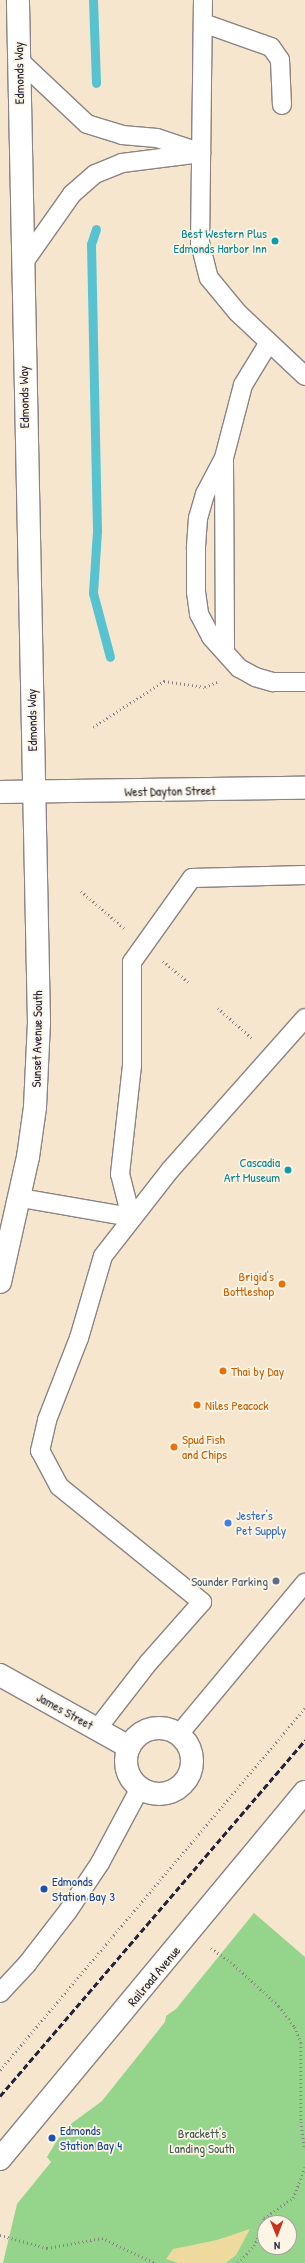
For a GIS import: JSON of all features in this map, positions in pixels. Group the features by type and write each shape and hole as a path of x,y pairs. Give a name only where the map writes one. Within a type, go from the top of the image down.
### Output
{"main road":[{"name":"Edmonds Way","path":"18,0 22,265 34,793"},
{"name":"West Dayton Street","path":"0,792 34,793 305,788"},
{"name":"Sunset Avenue South","path":"0,1282 21,1198 32,1128 38,1060 34,793"},
{"name":"James Street","path":"0,1675 129,1746"},
{"path":"157,1728 179,1734 192,1751 193,1762 186,1781 170,1794 149,1793 140,1788 128,1774 126,1760 129,1746 136,1737 157,1728"},
{"name":"Railroad Avenue","path":"0,2159 190,1933 305,1792"}],"lane":[{"path":"203,0 200,243 209,278 268,344 305,376"},
{"path":"203,23 271,47 280,60 282,105"},
{"path":"19,60 87,124 122,135 157,138 201,153"},
{"path":"22,265 72,194 95,174 122,163 201,153"},
{"path":"268,344 243,385 224,458 204,500 198,518 196,549 199,614 211,637 239,668 255,677 273,682 305,682"},
{"path":"224,458 225,652"},
{"path":"131,1217 120,1174 132,1065 132,962 192,878 305,875"},
{"path":"97,1729 149,1662 202,1602 59,1486 45,1465 40,1451 48,1420 79,1338 103,1256 131,1217 305,1018"},
{"path":"21,1198 131,1217"},
{"path":"179,1734 305,1583"},
{"path":"0,1993 27,1964 72,1905 100,1863 140,1788"}],"path":[{"path":"93,727 164,681 205,687 221,680 239,668"},
{"path":"81,891 130,933"},
{"path":"160,959 190,984"},
{"path":"218,1008 258,1043"},
{"path":"0,2070 305,1708"},
{"path":"190,1933 232,1962 280,2006 295,2027 301,2043 301,2122 305,2149"},
{"path":"301,2122 305,2119"},
{"path":"238,2263 254,2246 264,2218 293,2198 305,2168"},
{"path":"0,2235 47,2248 102,2238 115,2242 156,2263"}],"green space":[{"name":"Brackett's Landing South","path":"254,1913 305,1957 305,2263 3,2263 17,2204 51,2162 47,2157 56,2142 68,2126 102,2101 165,2022 166,2016 176,2009"}],"sand":[{"path":"250,2229 236,2255 226,2263 178,2263 166,2259 173,2249 217,2240"}],"waterway":[{"path":"93,0 96,83"},
{"path":"96,229 91,244 97,531 93,593 110,657"}],"railway":[{"path":"0,2096 305,1740"}],"place":[{"name":"Best Western Plus Edmonds Harbor Inn","path":"275,241"},
{"name":"Cascadia Art Museum","path":"288,1170"},
{"name":"Brigid's Bottleshop","path":"282,1284"},
{"name":"Thai by Day","path":"223,1371"},
{"name":"Niles Peacock","path":"197,1405"},
{"name":"Spud Fish and Chips","path":"174,1447"},
{"name":"Jester's Pet Supply","path":"228,1523"},
{"name":"Sounder Parking","path":"276,1581"},
{"name":"Edmonds Station Bay 3","path":"44,1889"},
{"name":"Edmonds Station Bay 4","path":"52,2138"}]}
